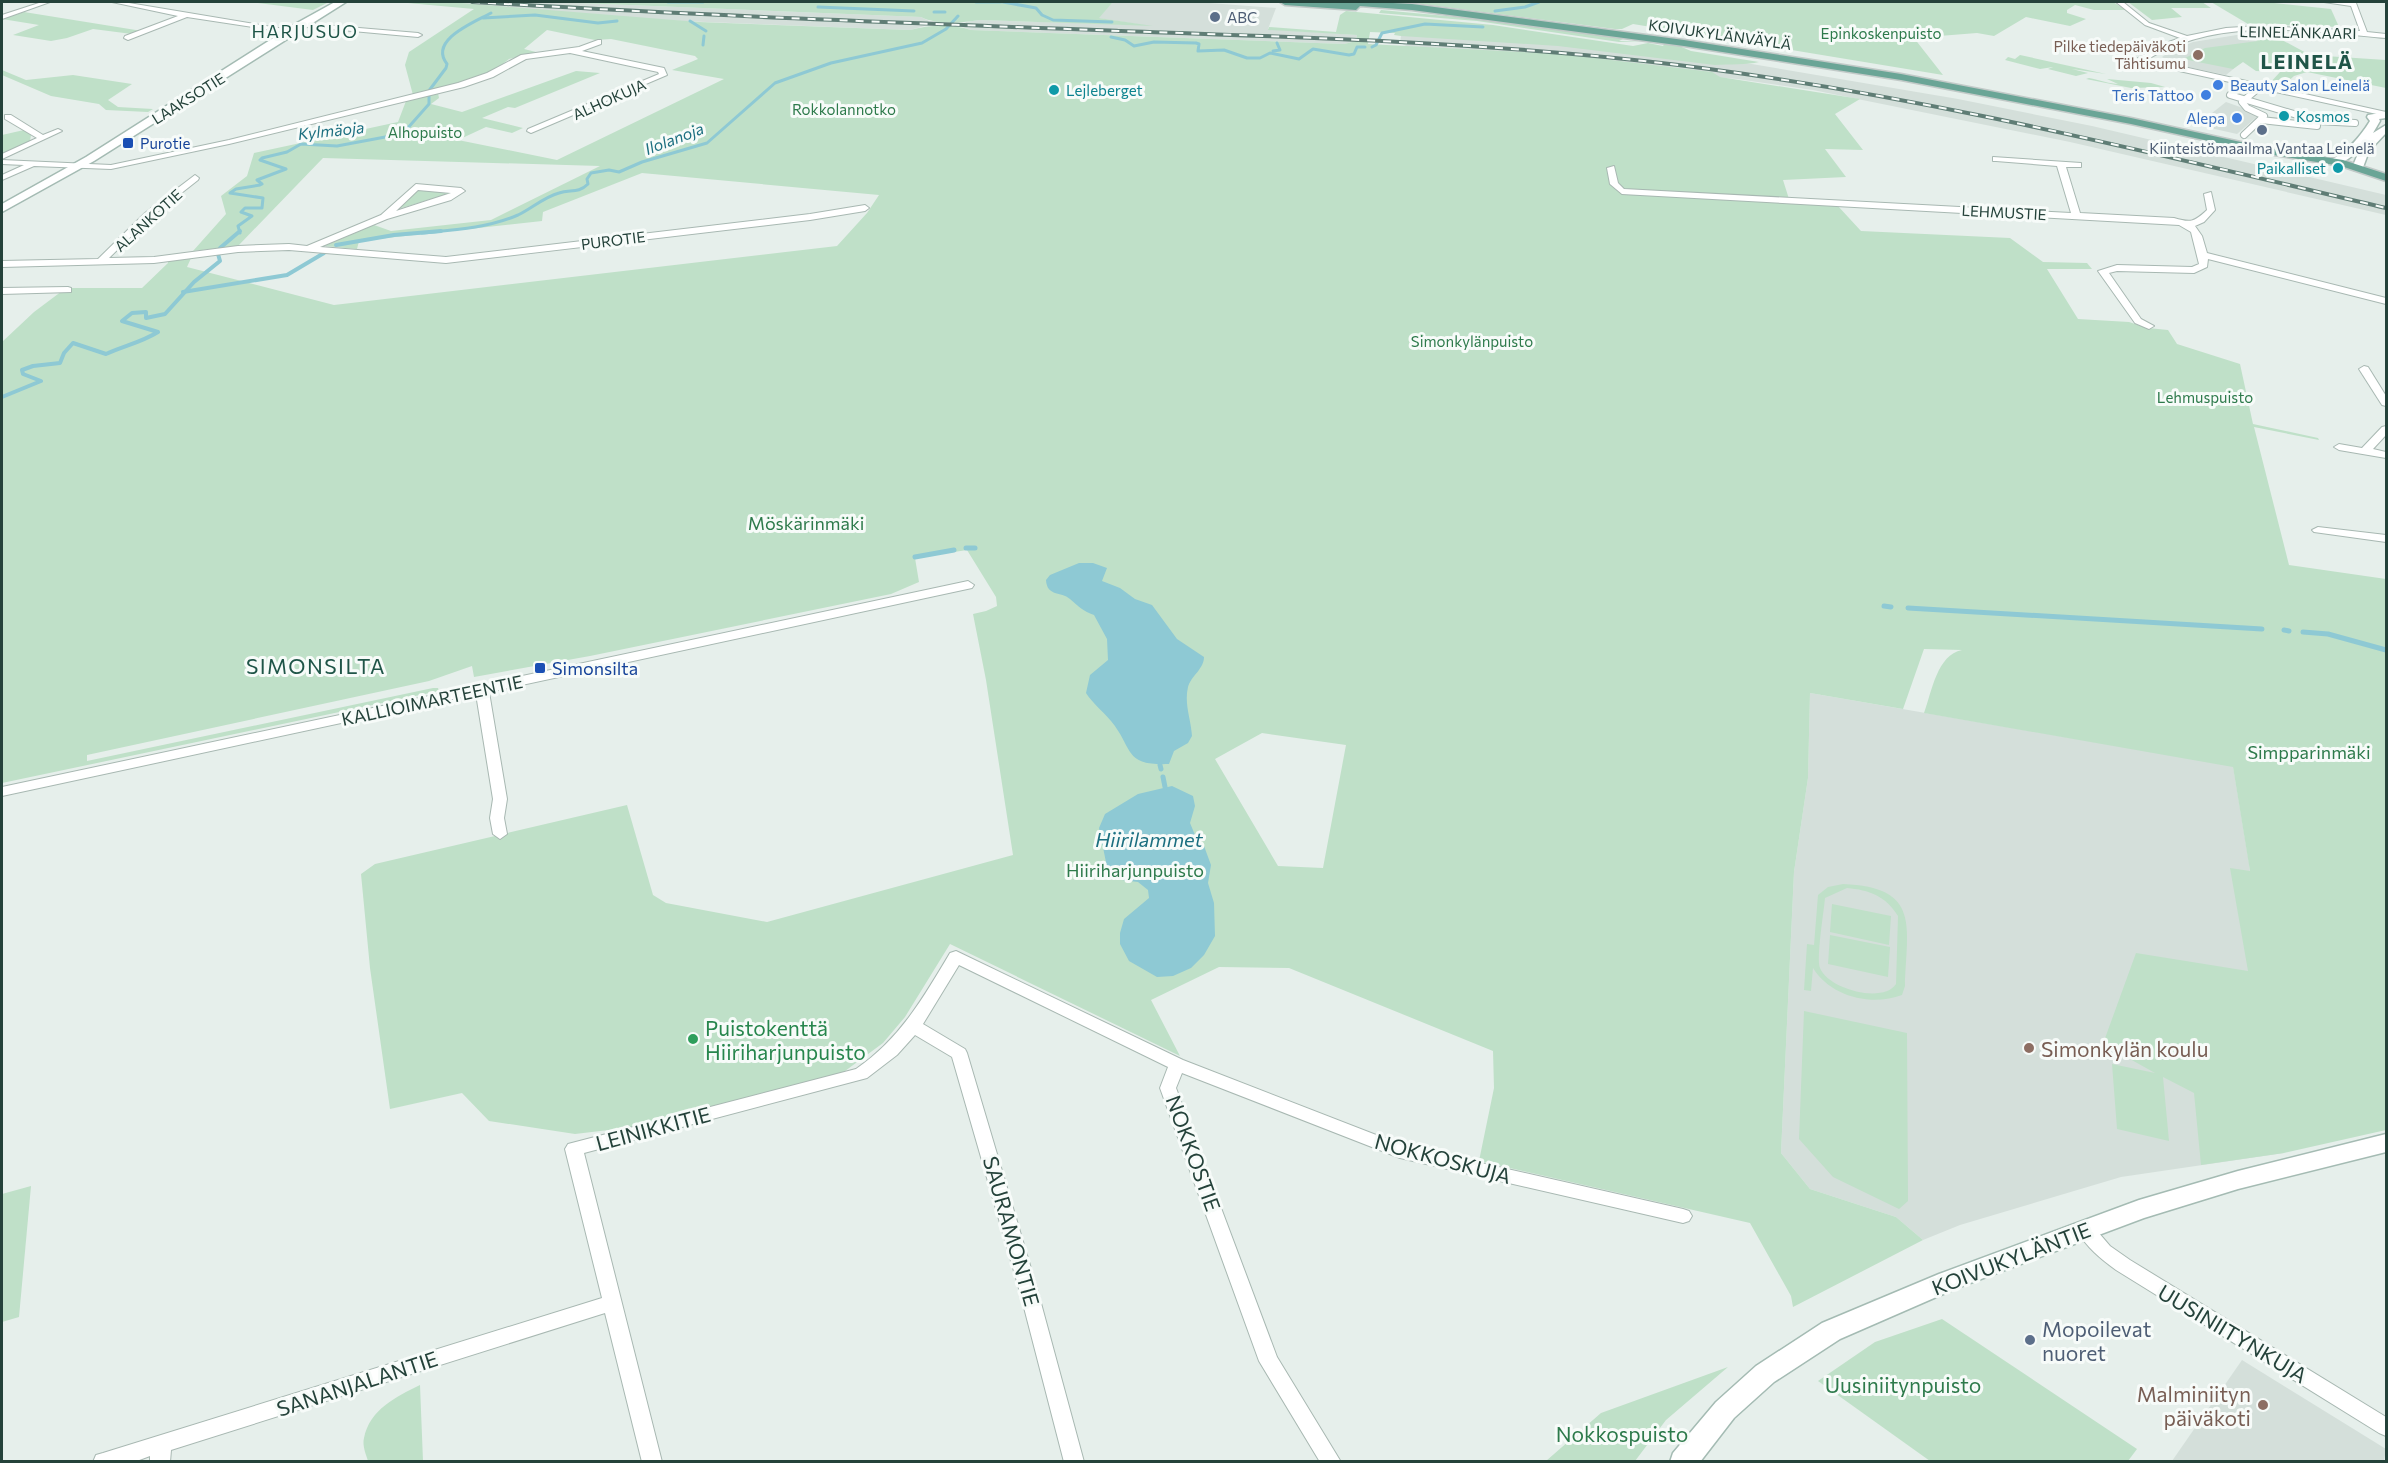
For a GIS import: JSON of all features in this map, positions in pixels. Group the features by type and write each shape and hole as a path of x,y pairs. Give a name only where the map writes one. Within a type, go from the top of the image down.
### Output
{"main road":[{"name":"LAAKSOTIE","path":"2,209 78,167 296,28 341,2"},
{"name":"KOIVUKYLÄNVÄYLÄ","path":"1285,2 1438,12"},
{"name":"KOIVUKYLÄNVÄYLÄ","path":"1343,2 1438,12 1823,63 1992,94 2103,117 2126,124 2359,169 2386,181"},
{"path":"2328,163 2352,150 2373,119 2386,121 2358,159 2359,169 2356,175 2347,176"},
{"name":"KOIVUKYLÄNVÄYLÄ","path":"2328,163 2326,171 2386,181"},
{"name":"KOIVUKYLÄNTIE","path":"1683,1461 1725,1410 1765,1374 1831,1331 1948,1281 2139,1210 2238,1180 2386,1143"}],"street":[{"path":"2,17 46,2"},
{"path":"115,2 186,15 296,28 418,35"},
{"path":"2119,2 2147,24 2187,38"},
{"path":"2327,2 2354,4 2364,33"},
{"path":"128,38 186,15"},
{"name":"LEINELÄNKAARI","path":"2386,36 2262,29 2231,31 2187,38 2163,45 2140,60 2348,105 2386,121"},
{"path":"2,162 111,167 229,142 461,86 490,75 515,60 530,55 571,50 598,42"},
{"name":"ALHOKUJA","path":"531,131 663,75 661,70 571,50"},
{"path":"2244,135 2264,116 2247,108 2242,102 2261,86"},
{"path":"2230,95 2246,98 2287,119 2278,123"},
{"name":"LEINELÄNKAARI","path":"2348,105 2373,119"},
{"path":"2247,108 2266,108 2327,126"},
{"path":"8,117 43,138"},
{"path":"2261,120 2278,123 2307,121 2355,123"},
{"path":"2339,128 2347,130"},
{"path":"2,157 58,131"},
{"path":"1996,159 2078,165"},
{"path":"2,178 35,164"},
{"path":"2061,164 2076,215"},
{"name":"LEHMUSTIE","path":"1611,168 1614,184 1622,191 2167,220 2190,225"},
{"name":"ALANKOTIE","path":"100,262 148,215 195,178"},
{"path":"308,249 384,217 448,198 461,191 416,187 384,217"},
{"path":"2149,326 2138,321 2103,271 2116,268 2194,270 2204,265 2196,230 2190,225 2201,220 2211,210 2208,194"},
{"name":"PUROTIE","path":"2,264 154,260 238,249 308,249 420,260 446,260 810,217 865,208"},
{"path":"2203,255 2386,301"},
{"path":"2,291 68,290"},
{"path":"2364,369 2386,404"},
{"path":"2365,451 2386,429"},
{"path":"2338,447 2386,455"},
{"path":"2318,530 2386,539"},
{"name":"KALLIOIMARTEENTIE","path":"2,792 968,585"},
{"path":"482,689 500,799 497,818 500,834"},
{"name":"LEINIKKITIE","path":"652,1461 574,1149 861,1074 880,1063 913,1026 956,957 1177,1064"},
{"name":"SAURAMONTIE","path":"913,1026 959,1053 1026,1281 1074,1461"},
{"name":"NOKKOSKUJA","path":"1177,1064 1400,1151 1683,1216"},
{"name":"NOKKOSTIE","path":"1177,1064 1168,1088 1269,1361 1331,1461"},
{"name":"UUSINIITYNKUJA","path":"2086,1230 2104,1251 2123,1265 2386,1427"},
{"name":"SANANJALANTIE","path":"103,1461 160,1453 611,1303"}],"shaded area":[{"path":"397,2 555,2 921,17 929,21 925,26 910,30 604,18"},
{"path":"1113,2 1196,2 1276,8 1268,29 1357,35 1356,41 1344,44 971,30 962,27 966,22 979,20 1143,25 1098,18"},
{"path":"1417,33 1722,59 1958,99 2092,126 2386,195 2386,215 2070,142 1813,90 1737,79 1415,50 1400,43 1401,36"},
{"name":"Pilke tiedepäiväkoti Tähtisumu","path":"2243,34 2259,41 2242,62 2226,75 2174,64 2162,57 2193,42"},
{"path":"2226,102 2260,114 2237,134 2197,125"},
{"name":"Simonkylän koulu","path":"1810,693 2233,766 2249,863 2284,1153 2121,1177 1960,1225 1923,1240 1896,1217 1810,1189 1781,1153 1794,872 1808,778"},
{"name":"Malminiityn päiväkoti","path":"2242,1360 2386,1449 2384,1461 2172,1461"}],"green space":[{"path":"250,2 329,2 313,10"},
{"name":"Simonkylänpuisto","path":"397,2 449,2 699,22 910,30 948,26 971,30 1344,44 1356,41 1357,35 1268,30 1269,27 1336,32 1340,15 1346,11 1493,25 1633,46 1648,43 1663,46 1665,43 1691,51 1759,62 1715,65 1558,46 1401,36 1394,35 1395,33 1370,32 1368,44 1560,54 1712,72 1720,77 1860,99 1835,114 1863,150 1825,149 1846,177 1783,180 1789,199 1837,205 1861,231 2010,238 2043,262 2087,263 2092,269 2047,269 2078,319 2129,322 2148,328 2168,330 2177,344 2240,364 2253,424 2318,438 2319,440 2254,427 2289,565 2386,579 2386,1130 2284,1153 2201,1165 2194,1093 2163,1077 2169,1141 2117,1129 2112,1064 2155,1073 2121,1054 2104,1041 2136,953 2248,971 2230,868 2250,871 2233,767 1924,713 1941,666 1954,653 1962,650 1924,649 1903,709 1810,693 1808,778 1794,872 1781,1153 1810,1189 1896,1217 1923,1240 1793,1307 1791,1296 1750,1223 1479,1161 1494,1088 1493,1051 1289,968 1219,967 1151,1000 1180,1056 950,944 905,1017 883,1043 841,1074 634,1127 575,1134 489,1121 462,1093 390,1109 370,968 361,874 375,864 627,805 653,895 666,903 767,922 1013,855 986,680 973,614 997,606 996,597 967,550 915,558 919,582 891,594 590,656 474,677 472,666 429,681 87,755 87,761 433,688 438,688 439,691 2,783 2,342 34,312 66,288 142,288 168,263 168,259 192,256 187,267 334,305 837,246 867,213 879,195 642,173 543,212 542,221 359,241 357,249 324,246 374,225 391,231 491,220 600,166 323,158 238,246 193,251 226,214 221,196 247,176 254,153 398,122 406,101 438,93 439,98 431,104 462,112 576,71 600,73 515,108 508,107 482,118 523,128 512,133 486,127 458,140 557,160 724,79 672,70 698,59 695,56 611,39 595,40 547,30 524,49 536,52 509,59 495,70 470,81 413,95 405,65 409,52 474,9","holes":["1262,733 1346,745 1323,868 1278,866 1215,759"]},
{"path":"555,2 1113,2 1099,18 1153,26 979,20 950,23 921,17"},
{"name":"Epinkoskenpuisto","path":"1406,2 2113,2 2126,10 2094,10 2075,5 2067,10 2067,13 2086,19 2070,26 2026,17 1994,36 1977,33 1914,38 1943,75 1633,24 1622,29 1615,29"},
{"path":"2128,2 2202,2 2211,8 2171,8 2182,17 2152,20"},
{"path":"2211,2 2265,2 2331,9 2339,27 2248,24"},
{"path":"1381,10 1501,21 1625,38 1619,41 1643,41 1619,42 1477,21 1379,13"},
{"path":"24,12 142,31 132,34 93,29 51,41 13,35 39,25 2,19"},
{"path":"2269,33 2310,55 2386,60 2386,88 2307,72 2294,76 2282,87 2269,84 2280,72 2256,71 2243,62 2233,69 2183,59 2205,48 2258,41 2243,34"},
{"path":"2020,55 2106,74 2072,69 2088,73 2076,76 2048,69 2053,67 2040,69 2005,60 2008,57 2015,59"},
{"path":"2,70 26,80 73,75 132,84 108,100 118,107 153,109 148,112 106,110 99,104 51,96 2,75"},
{"path":"2086,79 2115,84 2118,84 2107,79 2151,83 2165,87 2131,88"},
{"path":"24,130 31,135 30,141 2,154 2,135"},
{"path":"423,190 451,193 395,210 414,192"},
{"path":"1843,884 1868,887 1886,893 1897,902 1904,914 1907,928 1905,986 1902,995 1877,1000 1852,996 1830,986 1813,968 1811,991 1804,990 1807,944 1814,945 1818,895 1828,887","holes":["1847,888 1876,895 1888,903 1898,916 1896,984 1880,993 1844,988 1825,976 1820,968 1825,898"]},
{"path":"1832,904 1891,916 1889,945 1830,932"},
{"path":"1830,935 1890,947 1888,977 1828,964"},
{"path":"1804,1011 1907,1033 1908,1201 1899,1209 1833,1177 1799,1139"},
{"path":"31,1186 19,1317 2,1322 2,1194"},
{"name":"Uusiniitynpuisto","path":"1942,1319 2137,1449 2128,1461 1930,1461 1818,1381 1875,1342"},
{"name":"Nokkospuisto","path":"1728,1367 1666,1420 1635,1461 1546,1461 1601,1413"},
{"path":"420,1385 423,1461 368,1461 364,1441 372,1419 385,1405"}],"water":[{"path":"1079,563 1093,563 1107,568 1102,581 1120,588 1135,599 1152,605 1177,639 1204,657 1187,693 1192,736 1188,743 1174,751 1169,764 1154,764 1136,759 1111,721 1086,693 1090,675 1108,660 1107,639 1094,615 1049,589 1046,580 1050,575"},
{"name":"Hiirilammet","path":"1172,786 1193,796 1195,806 1190,823 1195,835 1204,846 1211,865 1208,883 1214,903 1215,936 1204,955 1191,968 1173,976 1157,977 1129,961 1120,944 1124,919 1149,898 1148,890 1138,882 1122,880 1107,867 1099,828 1105,814 1138,794"}],"waterway":[{"path":"668,2 703,2"},
{"name":"Ilolanoja","path":"976,2 1001,2"},
{"name":"Ilolanoja","path":"1003,2 1036,8 1042,15 1053,20 1112,22"},
{"name":"Ilolanoja","path":"1495,11 1525,7 1539,2"},
{"path":"818,7 914,11"},
{"path":"934,12 945,12"},
{"name":"Kylmäoja","path":"428,92 446,68 447,64 443,55 448,40 465,27 491,13"},
{"path":"483,18 535,15 598,23 617,21"},
{"name":"Ilolanoja","path":"422,233 495,223 523,212 553,195 581,189 588,184 587,179 591,173 609,170 619,172 642,162 707,143 775,83 831,63 922,43 946,29 958,16"},
{"path":"690,21 706,31"},
{"name":"Ilolanoja","path":"1372,47 1376,45 1382,33 1425,24 1483,27"},
{"path":"703,45 704,36"},
{"name":"Ilolanoja","path":"1111,37 1125,40 1134,46 1154,42 1196,43 1199,44 1198,51 1224,50 1247,58 1260,58 1270,53 1299,59 1313,49 1349,55 1354,54 1357,47 1365,47"},
{"path":"1273,51 1280,50 1277,43"},
{"name":"Kylmäoja","path":"240,231 238,226 252,216 241,212 245,208 262,208 263,198 230,193 236,189 260,185 262,184 257,180 286,169 260,160 262,158 287,152 301,144 337,146 396,135 406,130 429,104 429,95"},
{"name":"Kylmäoja","path":"220,248 240,231"},
{"name":"Ilolanoja","path":"336,245 394,235 441,231"},
{"name":"Ilolanoja","path":"185,292 287,275 324,253"},
{"name":"Kylmäoja","path":"185,292 220,261 218,254"},
{"name":"Kylmäoja","path":"2,397 41,381 23,374 22,370 33,366 60,363 64,353 73,343 106,354 158,332 122,321 132,313 146,312 146,318 165,314 185,292"},
{"path":"966,548 975,548"},
{"path":"915,557 954,550"},
{"path":"1884,606 1891,607"},
{"path":"1908,608 2262,629"},
{"path":"2284,630 2289,631"},
{"path":"2303,632 2328,634 2386,650"},
{"path":"1160,765 1161,769"},
{"path":"1163,777 1165,787"}],"railway":[{"path":"472,2 796,18 1383,41 1513,49 1644,61 1832,88 2017,123 2386,208"}],"place":[{"name":"ABC","path":"1215,17"},
{"name":"Pilke tiedepäiväkoti Tähtisumu","path":"2198,55"},
{"name":"Beauty Salon Leinelä","path":"2218,85"},
{"name":"Lejleberget","path":"1054,90"},
{"name":"Teris Tattoo","path":"2206,95"},
{"name":"Kosmos","path":"2284,116"},
{"name":"Alepa","path":"2237,118"},
{"name":"Kiinteistömaailma Vantaa Leinelä","path":"2262,130"},
{"name":"Purotie","path":"128,143"},
{"name":"Paikalliset","path":"2338,168"},
{"name":"Simonsilta","path":"540,668"},
{"name":"Puistokenttä Hiiriharjunpuisto","path":"693,1039"},
{"name":"Simonkylän koulu","path":"2029,1048"},
{"name":"Mopoilevat nuoret","path":"2030,1340"},
{"name":"Malminiityn päiväkoti","path":"2263,1405"}],"district":[{"name":"HARJUSUO","path":"305,31"},
{"name":"LEINELÄ","path":"2307,61"},
{"name":"SIMONSILTA","path":"316,665"}],"park label":[{"name":"Rokkolannotko","path":"844,109"},
{"name":"Alhopuisto","path":"425,132"},
{"name":"Lehmuspuisto","path":"2205,397"},
{"name":"Möskärinmäki","path":"806,523"},
{"name":"Simpparinmäki","path":"2309,752"},
{"name":"Hiiriharjunpuisto","path":"1135,870"}]}
